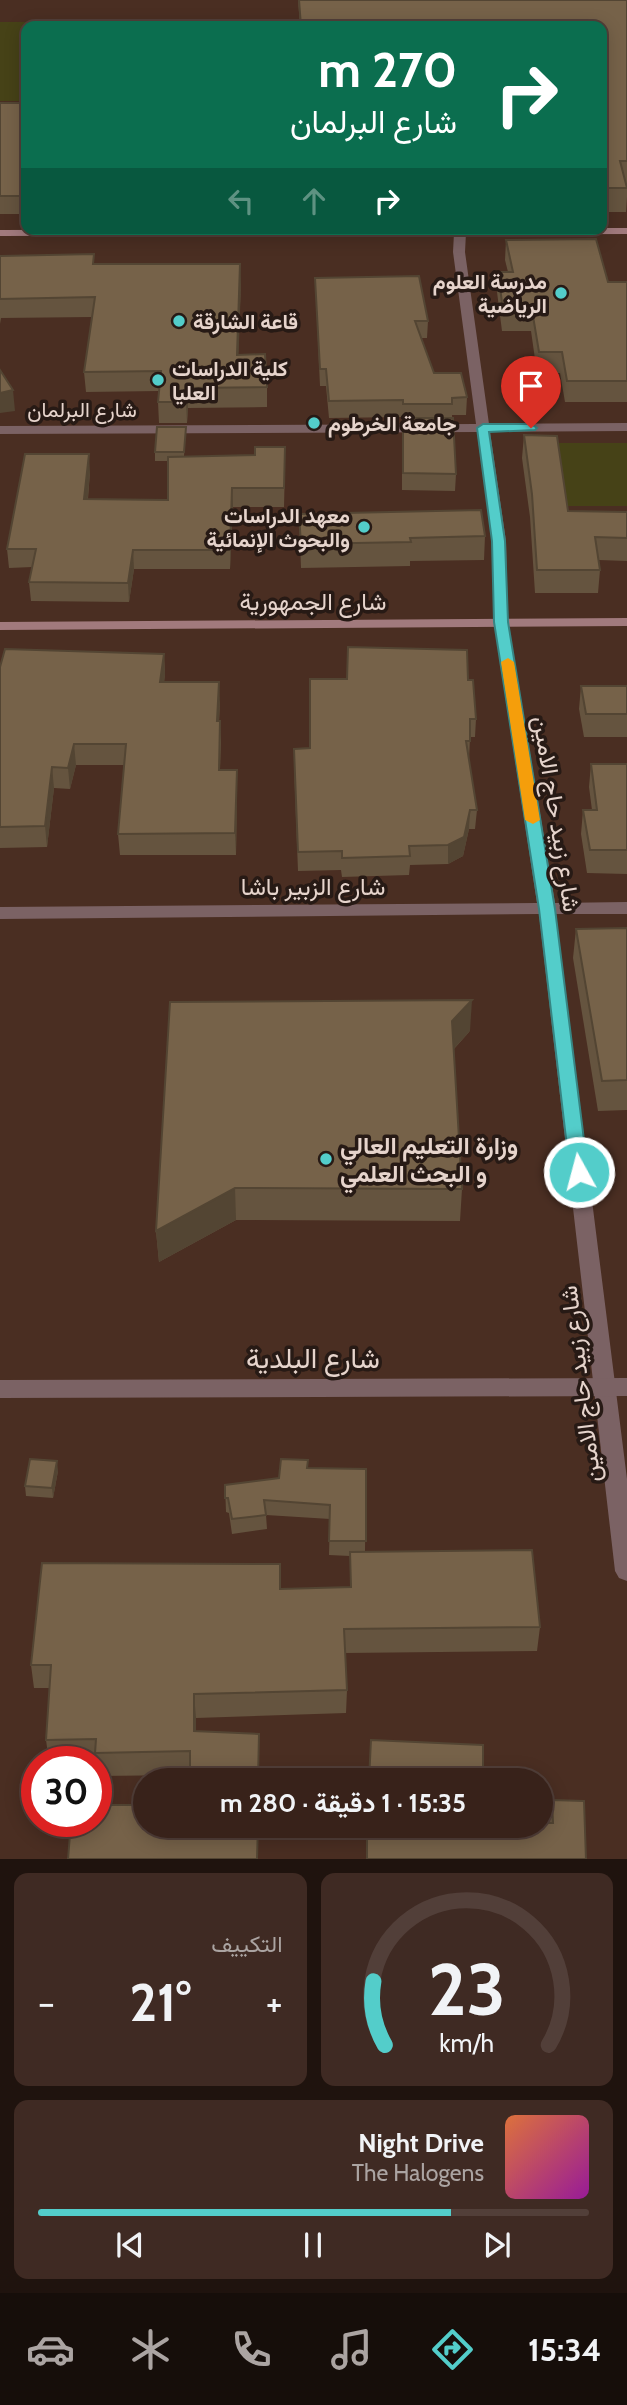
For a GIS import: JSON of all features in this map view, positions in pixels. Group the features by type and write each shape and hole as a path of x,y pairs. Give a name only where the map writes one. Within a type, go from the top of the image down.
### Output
{"main road":[{"path":"607,231 627,231"},
{"path":"0,233 21,233"},
{"name":"شارع الجمهورية","path":"0,626 627,622"}],"street":[{"name":"شارع زبيد حاج الامين","path":"460,235 459,252 499,541 501,622 547,909 627,1571"},
{"name":"شارع البرلمان","path":"0,430 627,428"},
{"name":"شارع الزبير باشا","path":"0,913 627,908"},
{"name":"شارع البلدية","path":"0,1389 627,1387"}],"shaded area":[{"path":"0,22 21,22 21,101 0,101"},
{"path":"551,443 627,443 627,506 563,506"}],"building":[{"path":"299,0 627,0 627,161 620,161 627,188 607,188 607,21 301,21"},
{"path":"0,103 21,103 21,196 0,196"},
{"name":"مدرسة العلوم الرياضية","path":"596,239 608,282 627,282 627,381 567,381 562,352 539,352 532,310 503,310 498,272 513,272 506,240"},
{"path":"94,254 93,264 240,264 237,355 265,354 267,387 187,388 186,402 158,402 161,371 84,372 95,297 0,299 0,256"},
{"path":"419,276 428,321 415,321 434,373 461,373 467,397 452,398 452,404 403,404 403,400 329,401 326,369 320,369 315,278"},
{"path":"0,370 13,390 0,393"},
{"path":"403,418 453,418 456,474 403,473"},
{"path":"157,427 186,427 184,452 155,452"},
{"path":"524,435 557,436 568,511 627,512 627,538 595,537 600,570 537,570 532,494"},
{"path":"255,447 285,447 284,488 232,488 230,550 133,550 128,583 29,582 36,549 7,549 25,454 89,454 84,499 168,500 168,457 255,455"},
{"path":"481,510 485,536 410,538 411,542 301,544 299,514"},
{"path":"348,647 467,650 468,680 473,680 476,719 470,719 470,741 466,741 477,810 470,810 464,837 448,845 409,846 410,856 342,858 342,851 298,852 294,749 310,748 310,679 347,679"},
{"path":"5,649 164,654 160,682 219,682 219,770 237,770 235,833 118,834 126,744 74,744 68,768 52,767 45,826 0,827 0,667"},
{"path":"581,686 627,686 627,714 586,714"},
{"path":"591,764 627,764 627,850 590,850 583,810 597,810"},
{"path":"627,928 627,1080 602,1081 576,929"},
{"path":"472,1000 452,1021 462,1189 235,1188 156,1231 170,1002"},
{"path":"30,1459 57,1461 52,1488 25,1486"},
{"path":"281,1459 308,1460 307,1468 366,1469 366,1541 329,1541 330,1505 264,1500 266,1515 232,1519 228,1498 225,1498 225,1485 279,1478"},
{"path":"532,1550 540,1627 344,1629 347,1690 194,1694 194,1731 259,1734 258,1768 190,1768 190,1751 112,1753 112,1746 96,1746 96,1739 46,1740 51,1665 31,1665 42,1563 280,1564 280,1589 351,1587 350,1552"},
{"path":"371,1740 483,1745 483,1768 370,1768"},
{"path":"553,1800 584,1801 586,1859 367,1859 367,1838 553,1838"},
{"path":"112,1805 133,1805 133,1838 258,1838 257,1859 68,1859 70,1837 112,1837"}],"slow traffic":[{"path":"508,662 533,820"}],"place":[{"name":"مدرسة العلوم الرياضية","path":"561,293"},
{"name":"قاعة الشارقة","path":"179,321"},
{"name":"كلية الدراسات العليا","path":"158,380"},
{"name":"جامعة الخرطوم","path":"314,423"},
{"name":"معهد الدراسات والبحوث الإنمائية","path":"364,527"},
{"name":"وزارة التعليم العالي و البحث العلمي","path":"326,1159"}],"route":[{"path":"531,428 483,428 499,541 501,622 547,909 579,1172"}]}
